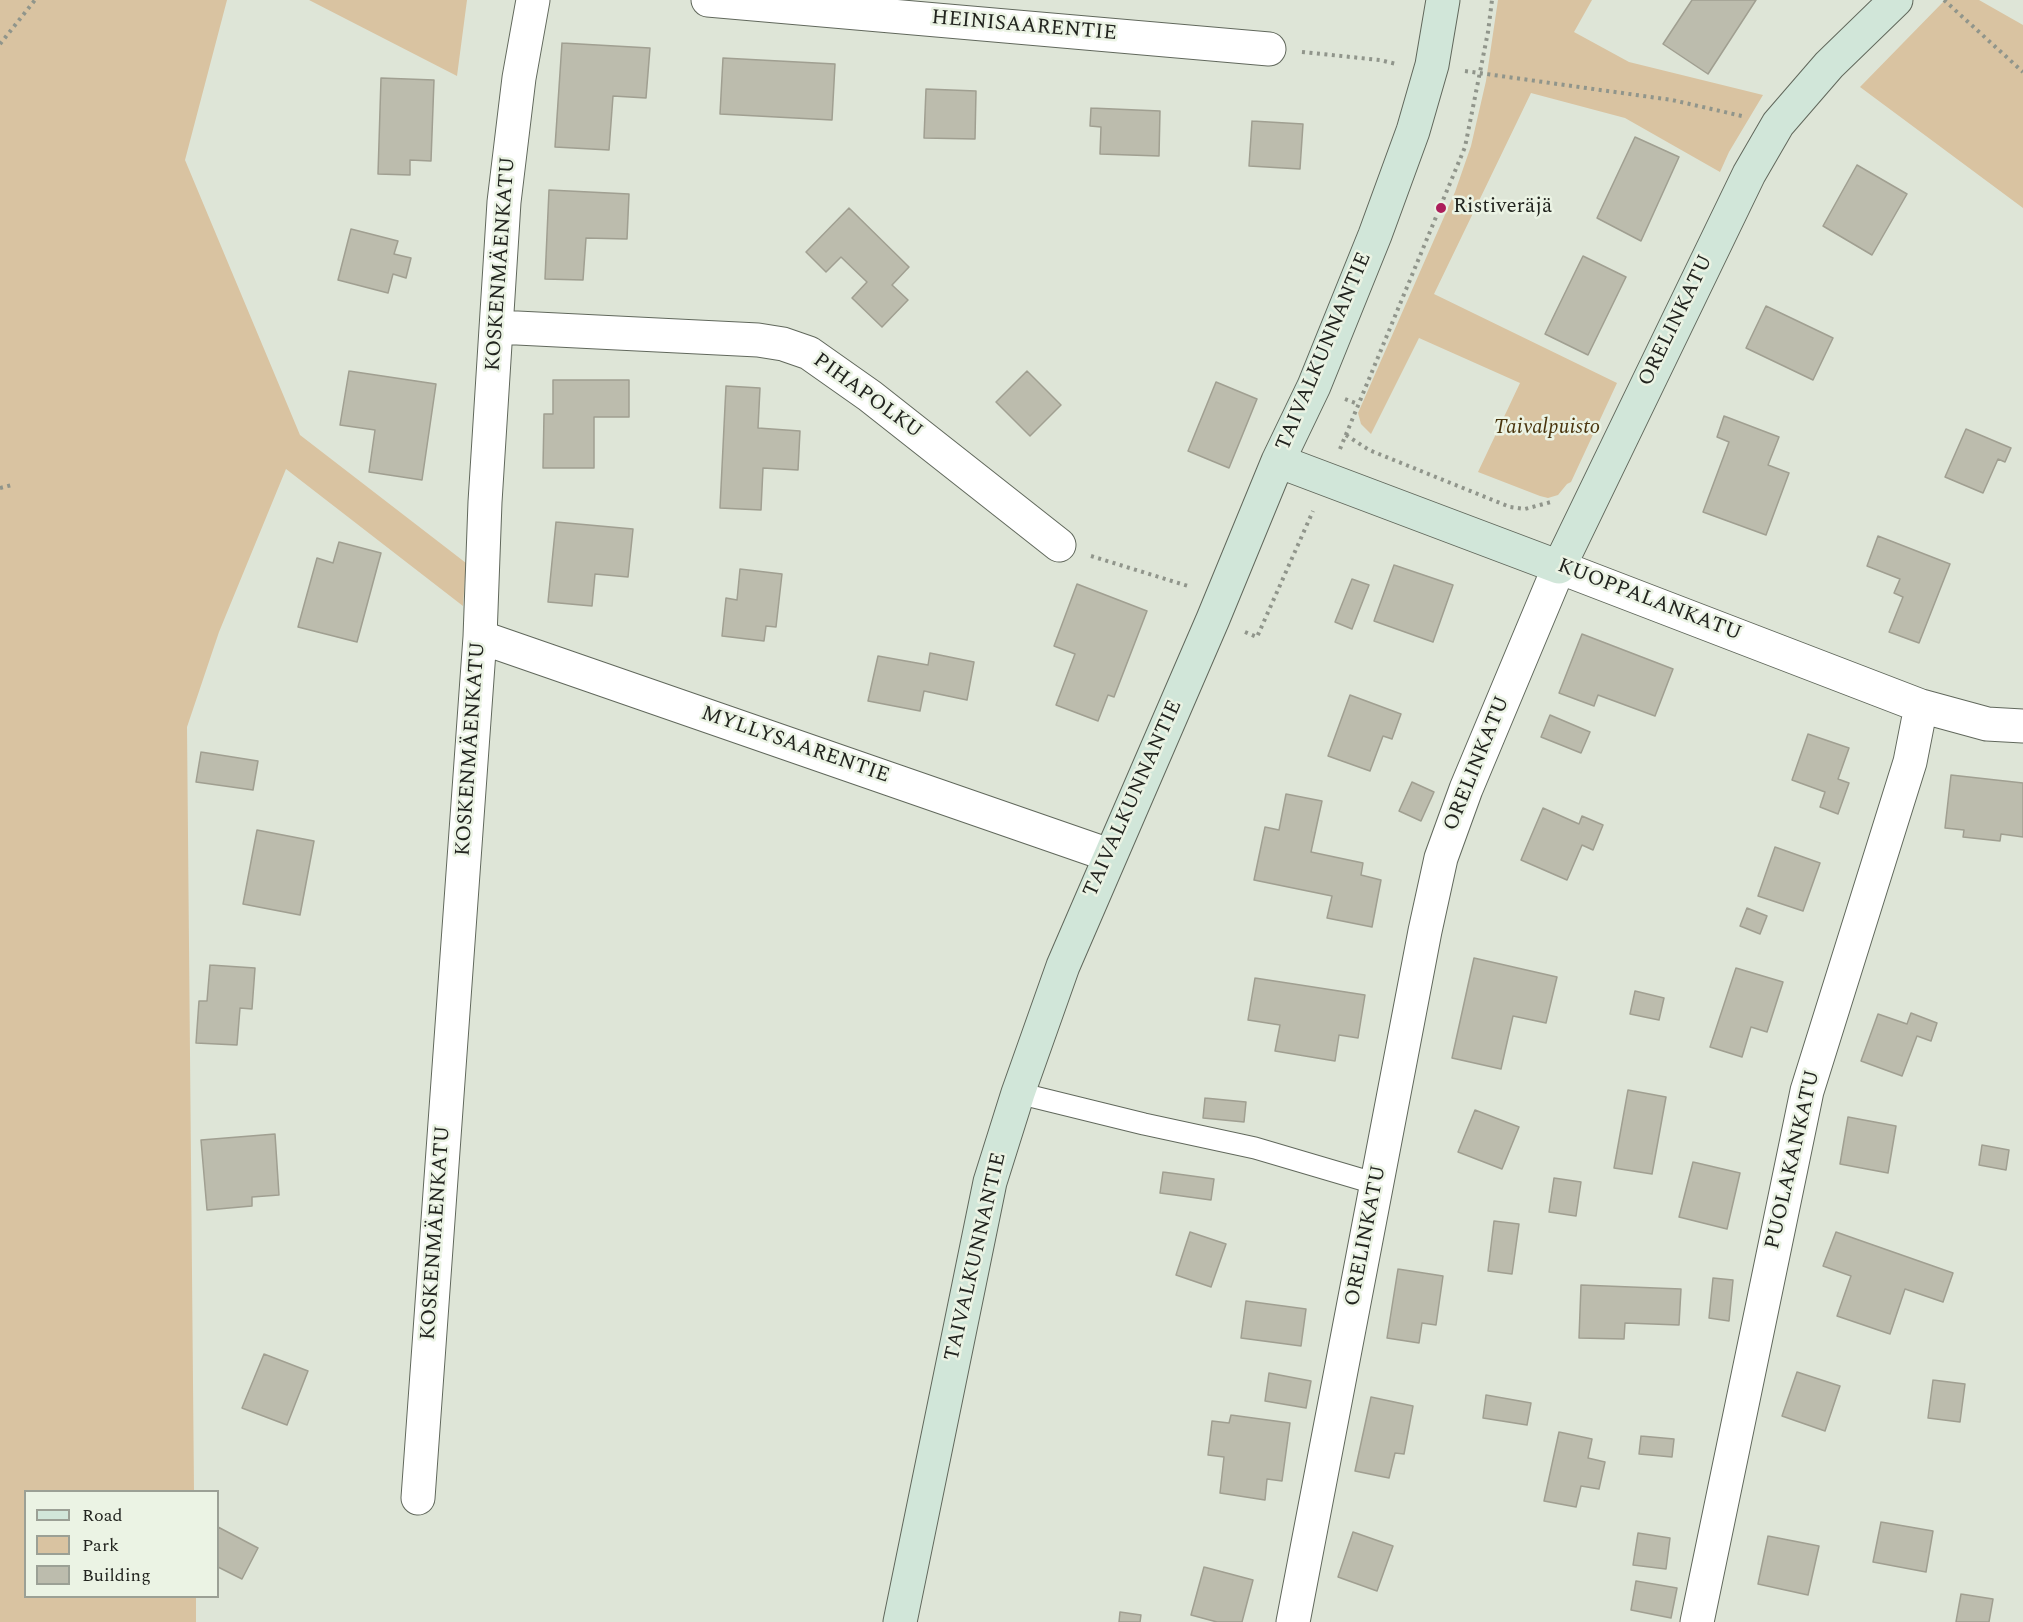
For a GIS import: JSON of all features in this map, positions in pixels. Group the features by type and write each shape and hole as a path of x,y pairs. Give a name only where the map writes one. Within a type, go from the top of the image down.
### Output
{"street":[{"name":"KOSKENMÄENKATU","path":"418,1498 480,637 485,502 504,202 519,78 533,0"},
{"name":"HEINISAARENTIE","path":"708,0 1269,49"},
{"name":"TAIVALKUNNANTIE","path":"900,1622 990,1182 1018,1093 1063,966 1109,855 1213,619 1278,461 1314,386 1391,192 1413,131 1432,65 1443,0"},
{"name":"ORELINKATU","path":"1293,1622 1425,931 1442,858 1466,789 1559,567 1749,174 1778,124 1829,65 1896,0"},
{"name":"PIHAPOLKU","path":"497,327 758,340 783,344 809,353 870,396 1059,545"},
{"name":"KUOPPALANKATU","path":"1278,461 1921,706 1987,724 2023,726"},
{"name":"MYLLYSAARENTIE","path":"480,637 1109,855"},
{"name":"PUOLAKANKATU","path":"1697,1622 1807,1091 1911,762 1921,706"}],"lane":[{"path":"1018,1093 1255,1148 1377,1184"}],"path":[{"path":"0,44 35,0"},
{"path":"1257,637 1346,435 1461,156 1480,74 1492,0"},
{"path":"1944,0 2023,72"},
{"path":"1269,49 1380,60 1399,65"},
{"path":"1480,74 1672,100 1778,124"},
{"path":"1346,435 1380,455 1510,507 1525,509 1557,499"},
{"path":"0,488 12,485"},
{"path":"1059,545 1188,586"}],"green space":[{"path":"0,0 227,0 185,160 300,435 466,563 463,606 286,469 219,632 187,727 194,1490 24,1490 24,1598 196,1598 196,1622 0,1622"},
{"path":"309,0 467,0 457,76"},
{"name":"Taivalpuisto","path":"1498,0 1592,0 1574,32 1629,62 1763,95 1729,152 1720,172 1625,118 1531,93 1434,294 1617,383 1571,482 1558,495 1548,498 1478,472 1520,383 1419,338 1371,434 1361,424 1358,413 1455,192 1471,146 1486,81"},
{"path":"1945,0 1979,0 2023,25 2023,208 1860,87"}],"building":[{"path":"1692,0 1756,0 1708,74 1663,44"},
{"path":"562,43 650,48 646,98 613,96 609,150 555,147"},
{"path":"723,58 835,64 832,120 720,114"},
{"path":"381,78 434,80 431,161 410,160 410,175 378,174"},
{"path":"926,89 976,91 975,139 924,138"},
{"path":"1091,108 1160,111 1159,156 1100,154 1101,127 1090,126"},
{"path":"1252,121 1303,124 1300,169 1249,166"},
{"path":"1635,137 1679,157 1641,241 1597,218"},
{"path":"1857,165 1907,194 1872,255 1823,226"},
{"path":"549,190 629,194 627,239 586,238 583,280 545,279"},
{"path":"849,208 909,267 892,285 908,300 882,327 852,298 867,282 841,257 826,272 806,252"},
{"path":"351,229 398,241 394,254 411,258 406,278 393,274 388,293 338,280"},
{"path":"1583,256 1626,277 1588,355 1545,334"},
{"path":"1766,306 1833,338 1813,380 1746,348"},
{"path":"349,371 436,384 422,480 369,472 375,430 340,425"},
{"path":"1027,371 1061,405 1030,436 996,402"},
{"path":"553,380 629,380 629,417 594,417 594,468 543,468 544,414 553,414"},
{"path":"1216,382 1257,399 1229,468 1188,451"},
{"path":"726,386 760,388 758,428 800,431 798,470 763,468 761,510 720,508"},
{"path":"1724,416 1779,437 1768,465 1789,473 1766,535 1703,512 1729,442 1717,437"},
{"path":"1966,429 2011,448 2005,462 1998,459 1983,493 1945,477"},
{"path":"556,522 633,529 628,577 595,574 592,606 548,602"},
{"path":"1878,536 1950,564 1919,643 1889,632 1903,597 1894,593 1900,579 1867,566"},
{"path":"339,542 381,553 357,642 298,627 317,558 333,563"},
{"path":"1394,565 1453,585 1433,642 1374,621"},
{"path":"740,569 782,574 776,627 766,626 764,641 722,636 726,598 737,600"},
{"path":"1352,579 1369,585 1352,629 1335,622"},
{"path":"1077,584 1147,611 1114,697 1108,695 1098,721 1056,705 1075,654 1054,646"},
{"path":"1582,634 1673,669 1655,716 1598,695 1594,706 1559,693"},
{"path":"930,653 974,662 967,700 924,691 920,711 868,701 878,656 928,665"},
{"path":"1350,695 1401,714 1392,739 1383,736 1370,771 1328,756"},
{"path":"1550,715 1590,732 1581,753 1541,737"},
{"path":"1808,734 1849,748 1838,779 1849,783 1838,814 1820,807 1825,792 1792,780"},
{"path":"201,752 258,761 253,790 196,782"},
{"path":"1951,775 2023,783 2023,837 2001,834 2000,841 1963,837 1964,830 1945,828"},
{"path":"1412,782 1434,792 1421,821 1399,811"},
{"path":"1286,794 1322,801 1311,852 1363,863 1361,875 1381,880 1372,927 1327,918 1332,896 1254,880 1265,827 1279,830"},
{"path":"1543,808 1579,824 1582,816 1603,825 1593,850 1582,845 1567,880 1521,860"},
{"path":"257,830 314,841 300,915 243,904"},
{"path":"1775,847 1820,863 1803,911 1758,896"},
{"path":"1747,908 1767,916 1760,934 1740,926"},
{"path":"1474,958 1557,977 1546,1023 1513,1016 1501,1069 1452,1058"},
{"path":"210,965 255,968 252,1009 240,1008 237,1045 196,1043 199,1001 207,1001"},
{"path":"1736,968 1783,982 1767,1032 1751,1027 1742,1057 1710,1047"},
{"path":"1255,978 1365,995 1358,1038 1339,1035 1335,1061 1275,1051 1280,1025 1248,1020"},
{"path":"1635,991 1664,998 1659,1020 1630,1014"},
{"path":"1911,1013 1937,1023 1931,1041 1917,1036 1902,1076 1861,1061 1878,1014 1907,1024"},
{"path":"1628,1090 1666,1097 1652,1174 1614,1168"},
{"path":"1205,1098 1246,1102 1244,1122 1203,1118"},
{"path":"1475,1110 1519,1127 1502,1169 1458,1152"},
{"path":"1848,1117 1896,1126 1888,1173 1840,1164"},
{"path":"275,1134 279,1195 252,1197 252,1206 207,1210 201,1140"},
{"path":"1982,1145 2009,1150 2006,1170 1979,1165"},
{"path":"1693,1162 1740,1173 1727,1229 1679,1217"},
{"path":"1163,1172 1214,1179 1211,1200 1160,1193"},
{"path":"1554,1178 1581,1182 1576,1216 1549,1212"},
{"path":"1494,1221 1519,1224 1512,1274 1488,1271"},
{"path":"1190,1232 1226,1244 1211,1287 1176,1275"},
{"path":"1836,1232 1953,1273 1943,1302 1905,1289 1890,1334 1837,1316 1851,1276 1823,1266"},
{"path":"1398,1269 1443,1276 1436,1325 1422,1323 1419,1343 1387,1338"},
{"path":"1713,1278 1733,1280 1729,1321 1709,1318"},
{"path":"1581,1285 1681,1289 1679,1325 1625,1323 1624,1339 1579,1338"},
{"path":"1246,1301 1306,1309 1301,1346 1241,1338"},
{"path":"264,1354 308,1371 287,1425 242,1408"},
{"path":"1797,1372 1840,1386 1825,1431 1782,1416"},
{"path":"1269,1373 1311,1381 1306,1408 1265,1401"},
{"path":"1933,1380 1965,1384 1960,1422 1928,1418"},
{"path":"1486,1395 1531,1403 1527,1425 1483,1418"},
{"path":"1371,1397 1413,1406 1404,1454 1395,1453 1389,1478 1355,1471"},
{"path":"1231,1415 1290,1423 1282,1481 1267,1479 1265,1500 1220,1493 1224,1457 1208,1455 1212,1421 1229,1423"},
{"path":"1559,1432 1592,1439 1588,1458 1605,1462 1599,1489 1581,1486 1576,1507 1544,1501"},
{"path":"1641,1436 1674,1439 1672,1457 1639,1454"},
{"path":"1881,1522 1933,1531 1926,1572 1873,1562"},
{"path":"219,1528 258,1548 242,1579 219,1568"},
{"path":"1353,1532 1393,1546 1377,1591 1338,1577"},
{"path":"1638,1533 1670,1538 1666,1569 1633,1565"},
{"path":"1768,1536 1819,1546 1808,1595 1758,1584"},
{"path":"1204,1567 1253,1580 1242,1622 1217,1622 1191,1615"},
{"path":"1636,1581 1677,1588 1671,1618 1631,1610"},
{"path":"1961,1594 1993,1599 1989,1622 1956,1622"},
{"path":"1120,1612 1141,1615 1140,1622 1119,1622"}],"place":[{"name":"Ristiveräjä","path":"1441,208"}]}
